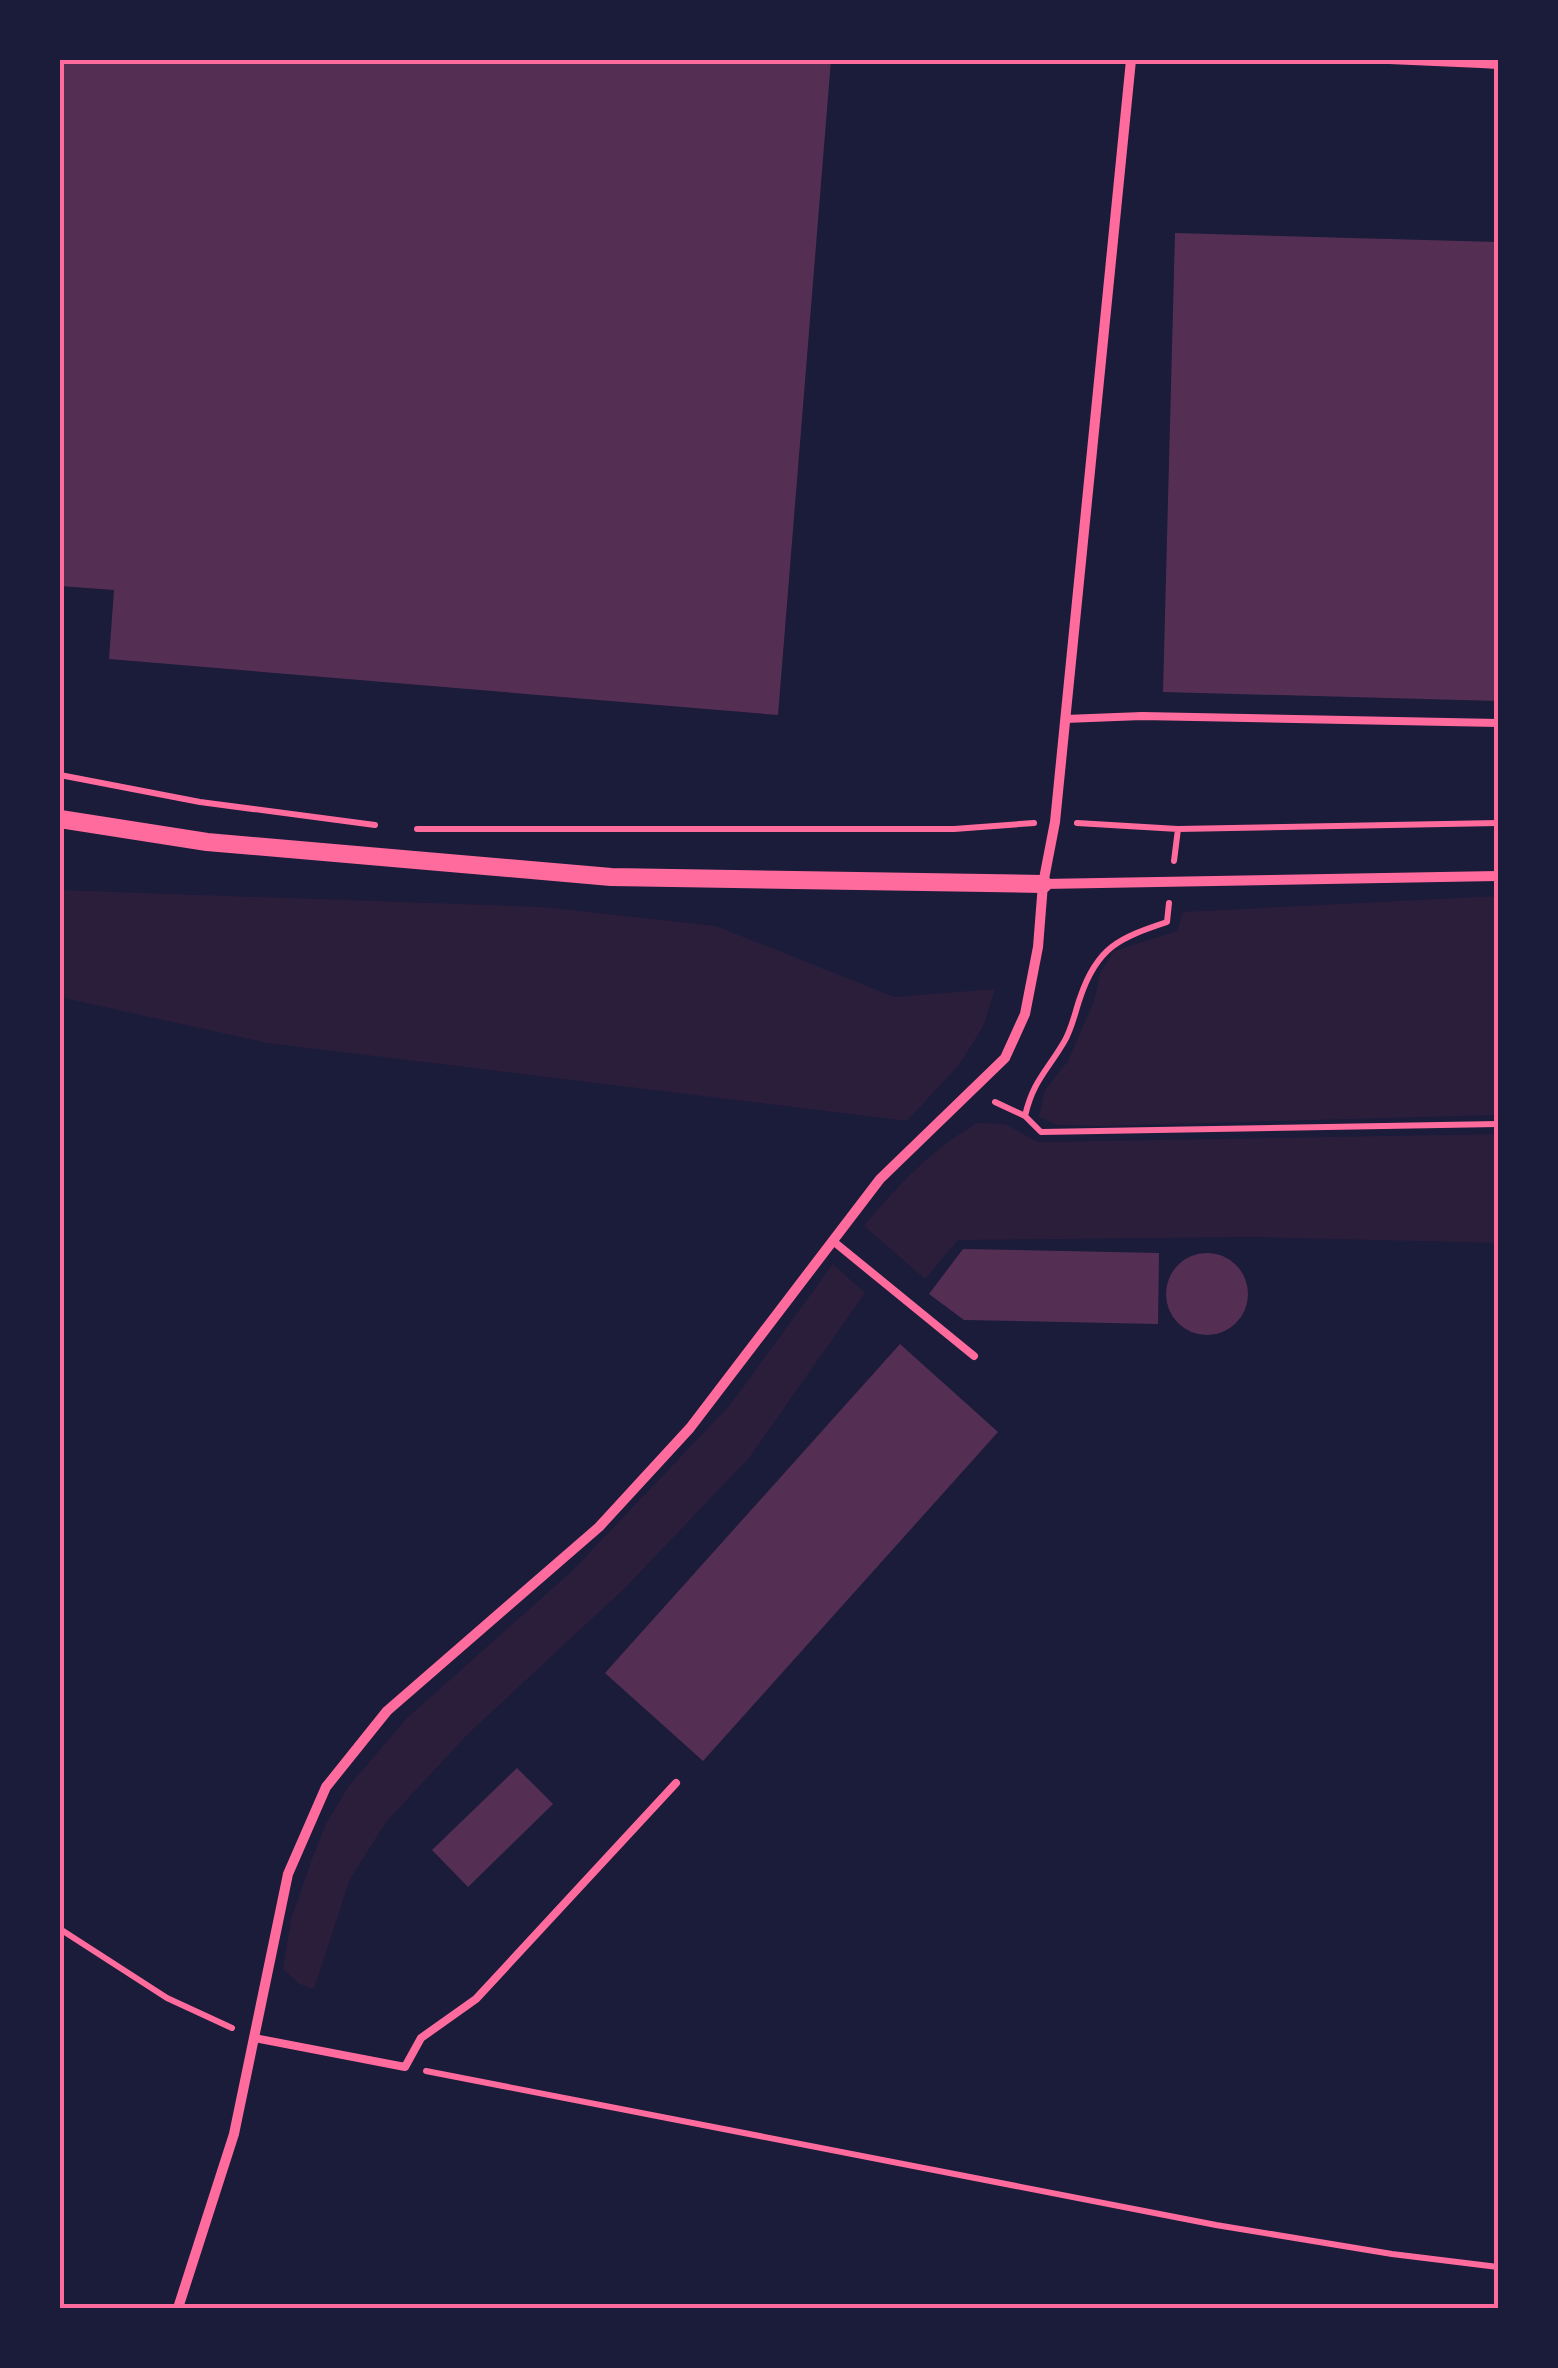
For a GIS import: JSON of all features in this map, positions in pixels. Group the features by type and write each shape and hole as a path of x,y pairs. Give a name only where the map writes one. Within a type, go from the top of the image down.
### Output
{"street":[{"path":"178,2308 234,2134 288,1874 326,1786 387,1711 612,1513 690,1428 880,1179 1004,1058 1025,1014 1055,822 1131,60"},
{"path":"60,819 208,842 612,878 1043,884 1498,876"}],"lane":[{"path":"1389,60 1498,65"},
{"path":"1065,719 1142,716 1498,722"},
{"path":"834,1241 974,1356"},
{"path":"254,2038 406,2067 420,2038 476,1998 676,1784"}],"path":[{"path":"60,775 200,802 385,826"},
{"path":"404,828 954,829 1055,822 1178,829 1498,823"},
{"path":"1026,1116 1032,1088 1067,1038 1086,978 1107,947 1167,922 1178,829"},
{"path":"972,1092 1026,1116 1041,1132 1498,1124"},
{"path":"60,1929 167,1998 254,2038"},
{"path":"406,2067 1216,2225 1498,2267"}],"shaded area":[{"path":"60,890 543,907 716,926 894,997 995,989 983,1027 959,1065 907,1121 267,1043 60,997"},
{"path":"1498,896 1498,1115 1101,1126 1057,1125 1039,1117 1045,1090 1068,1061 1094,1001 1100,973 1114,951 1177,931 1183,912"},
{"path":"977,1123 1005,1124 1038,1142 1498,1134 1498,1243 1254,1237 958,1240 925,1279 864,1226 916,1169"},
{"path":"833,1264 865,1293 749,1458 625,1588 467,1735 387,1821 350,1879 314,1989 299,1984 283,1969 291,1919 326,1824 348,1787 407,1718 573,1570 730,1405"}],"building":[{"path":"60,60 831,60 778,715 109,659 114,590 60,586"},
{"path":"1175,233 1498,242 1498,701 1163,692"},
{"path":"963,1249 1159,1253 1158,1324 964,1320 929,1294"},
{"path":"1199,1253 1215,1253 1241,1271 1248,1294 1245,1310 1236,1323 1215,1335 1199,1335 1173,1317 1166,1302 1166,1286 1184,1260"},
{"path":"900,1344 998,1432 703,1761 605,1673"},
{"path":"517,1768 553,1804 468,1887 432,1850"}]}
